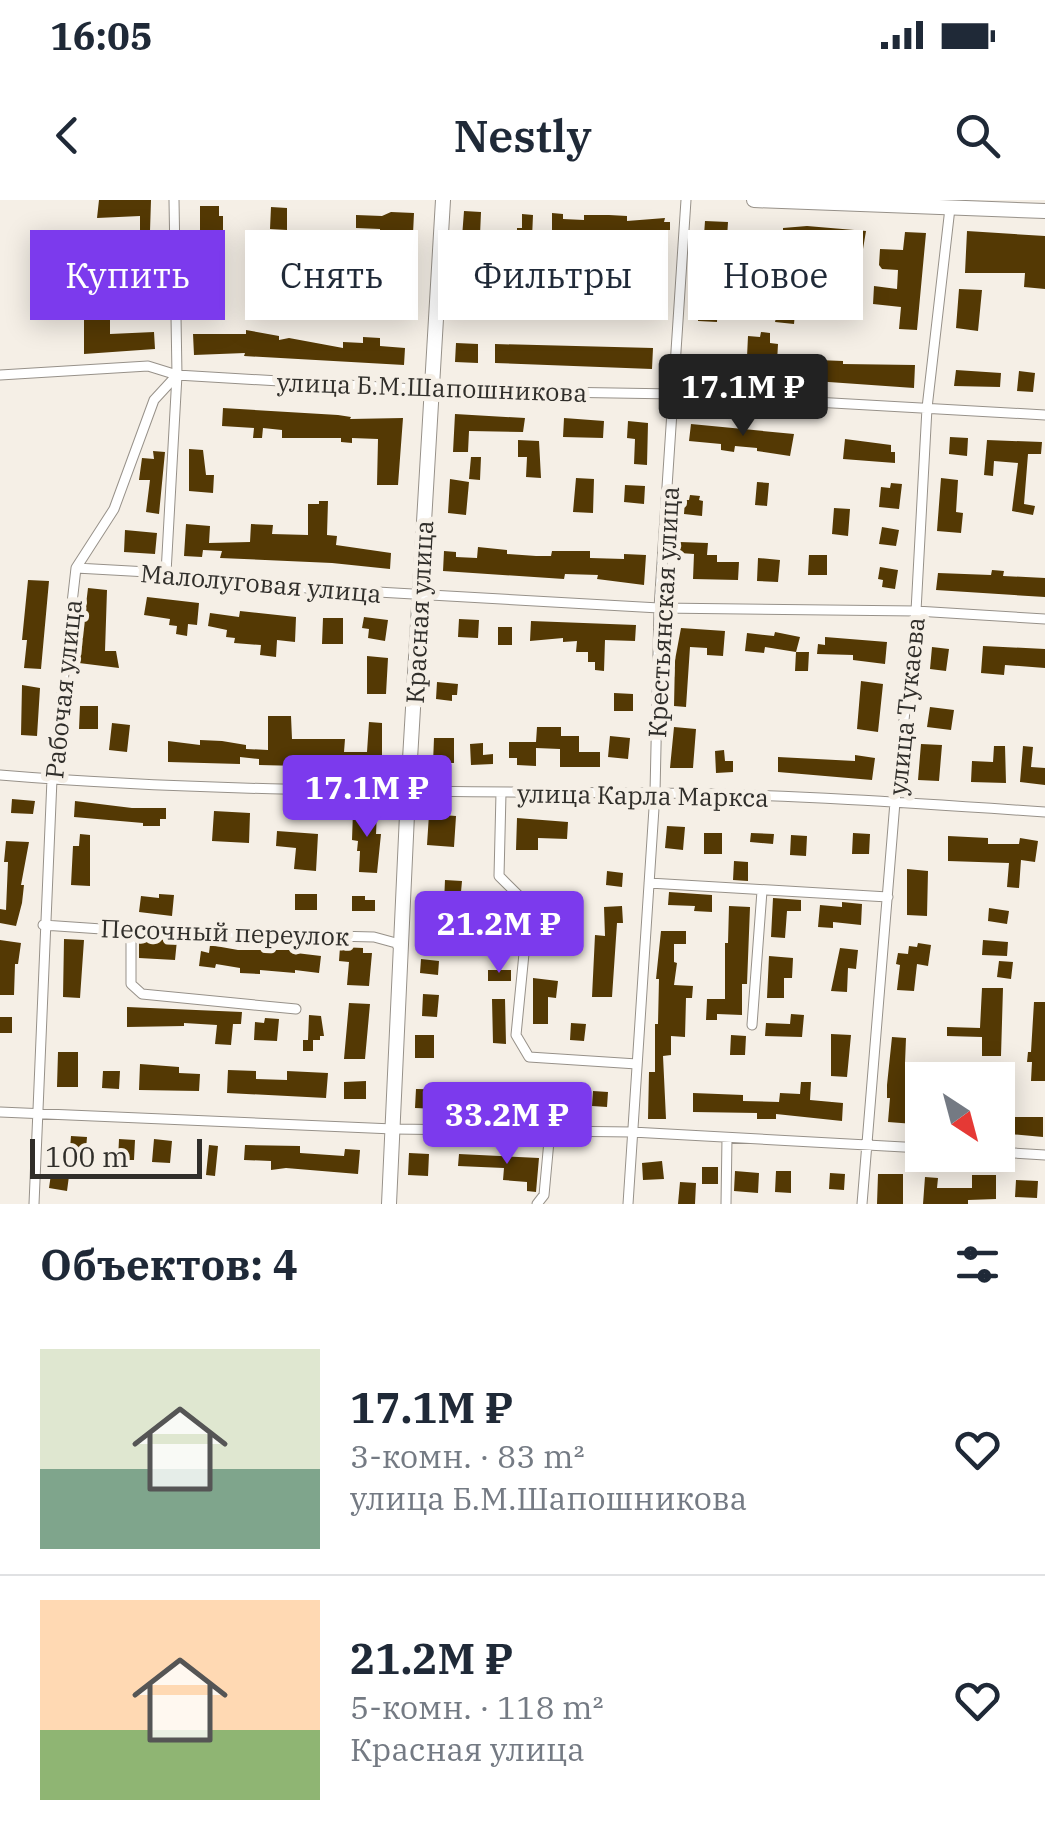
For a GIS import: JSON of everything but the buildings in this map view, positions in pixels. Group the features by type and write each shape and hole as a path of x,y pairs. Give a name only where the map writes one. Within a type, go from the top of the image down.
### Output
{"street":[{"path":"166,573 177,376 174,200"},
{"name":"Красная улица","path":"389,1204 408,793 443,200"},
{"name":"Крестьянская улица","path":"628,1204 655,793 659,608 686,200"},
{"path":"754,200 1045,211"},
{"name":"улица Тукаева","path":"862,1204 895,802 916,611 927,408 950,208"},
{"name":"улица Б.М.Шапошникова","path":"0,374 148,366 177,376 432,390 676,394 1045,415"},
{"name":"Рабочая улица","path":"37,1204 43,925 52,780 76,568 114,509 154,400 177,376"},
{"name":"Малолуговая улица","path":"76,568 166,573 201,582 420,596 659,608 916,611 1045,619"},
{"name":"улица Карла Маркса","path":"0,775 408,793 655,793 1045,812"},
{"path":"501,793 499,876 518,895 527,923 516,1035 520,1047 530,1058 637,1064"},
{"path":"649,884 888,896"},
{"path":"752,1025 762,891"},
{"name":"Песочный переулок","path":"43,925 374,937 396,943 400,951"},
{"path":"131,931 131,984 142,994 296,1010"},
{"path":"0,1112 393,1130 632,1132 905,1147"},
{"path":"538,1204 544,1195 550,1130"},
{"path":"726,1204 727,1138"},
{"path":"1015,1153 1045,1155"}]}
